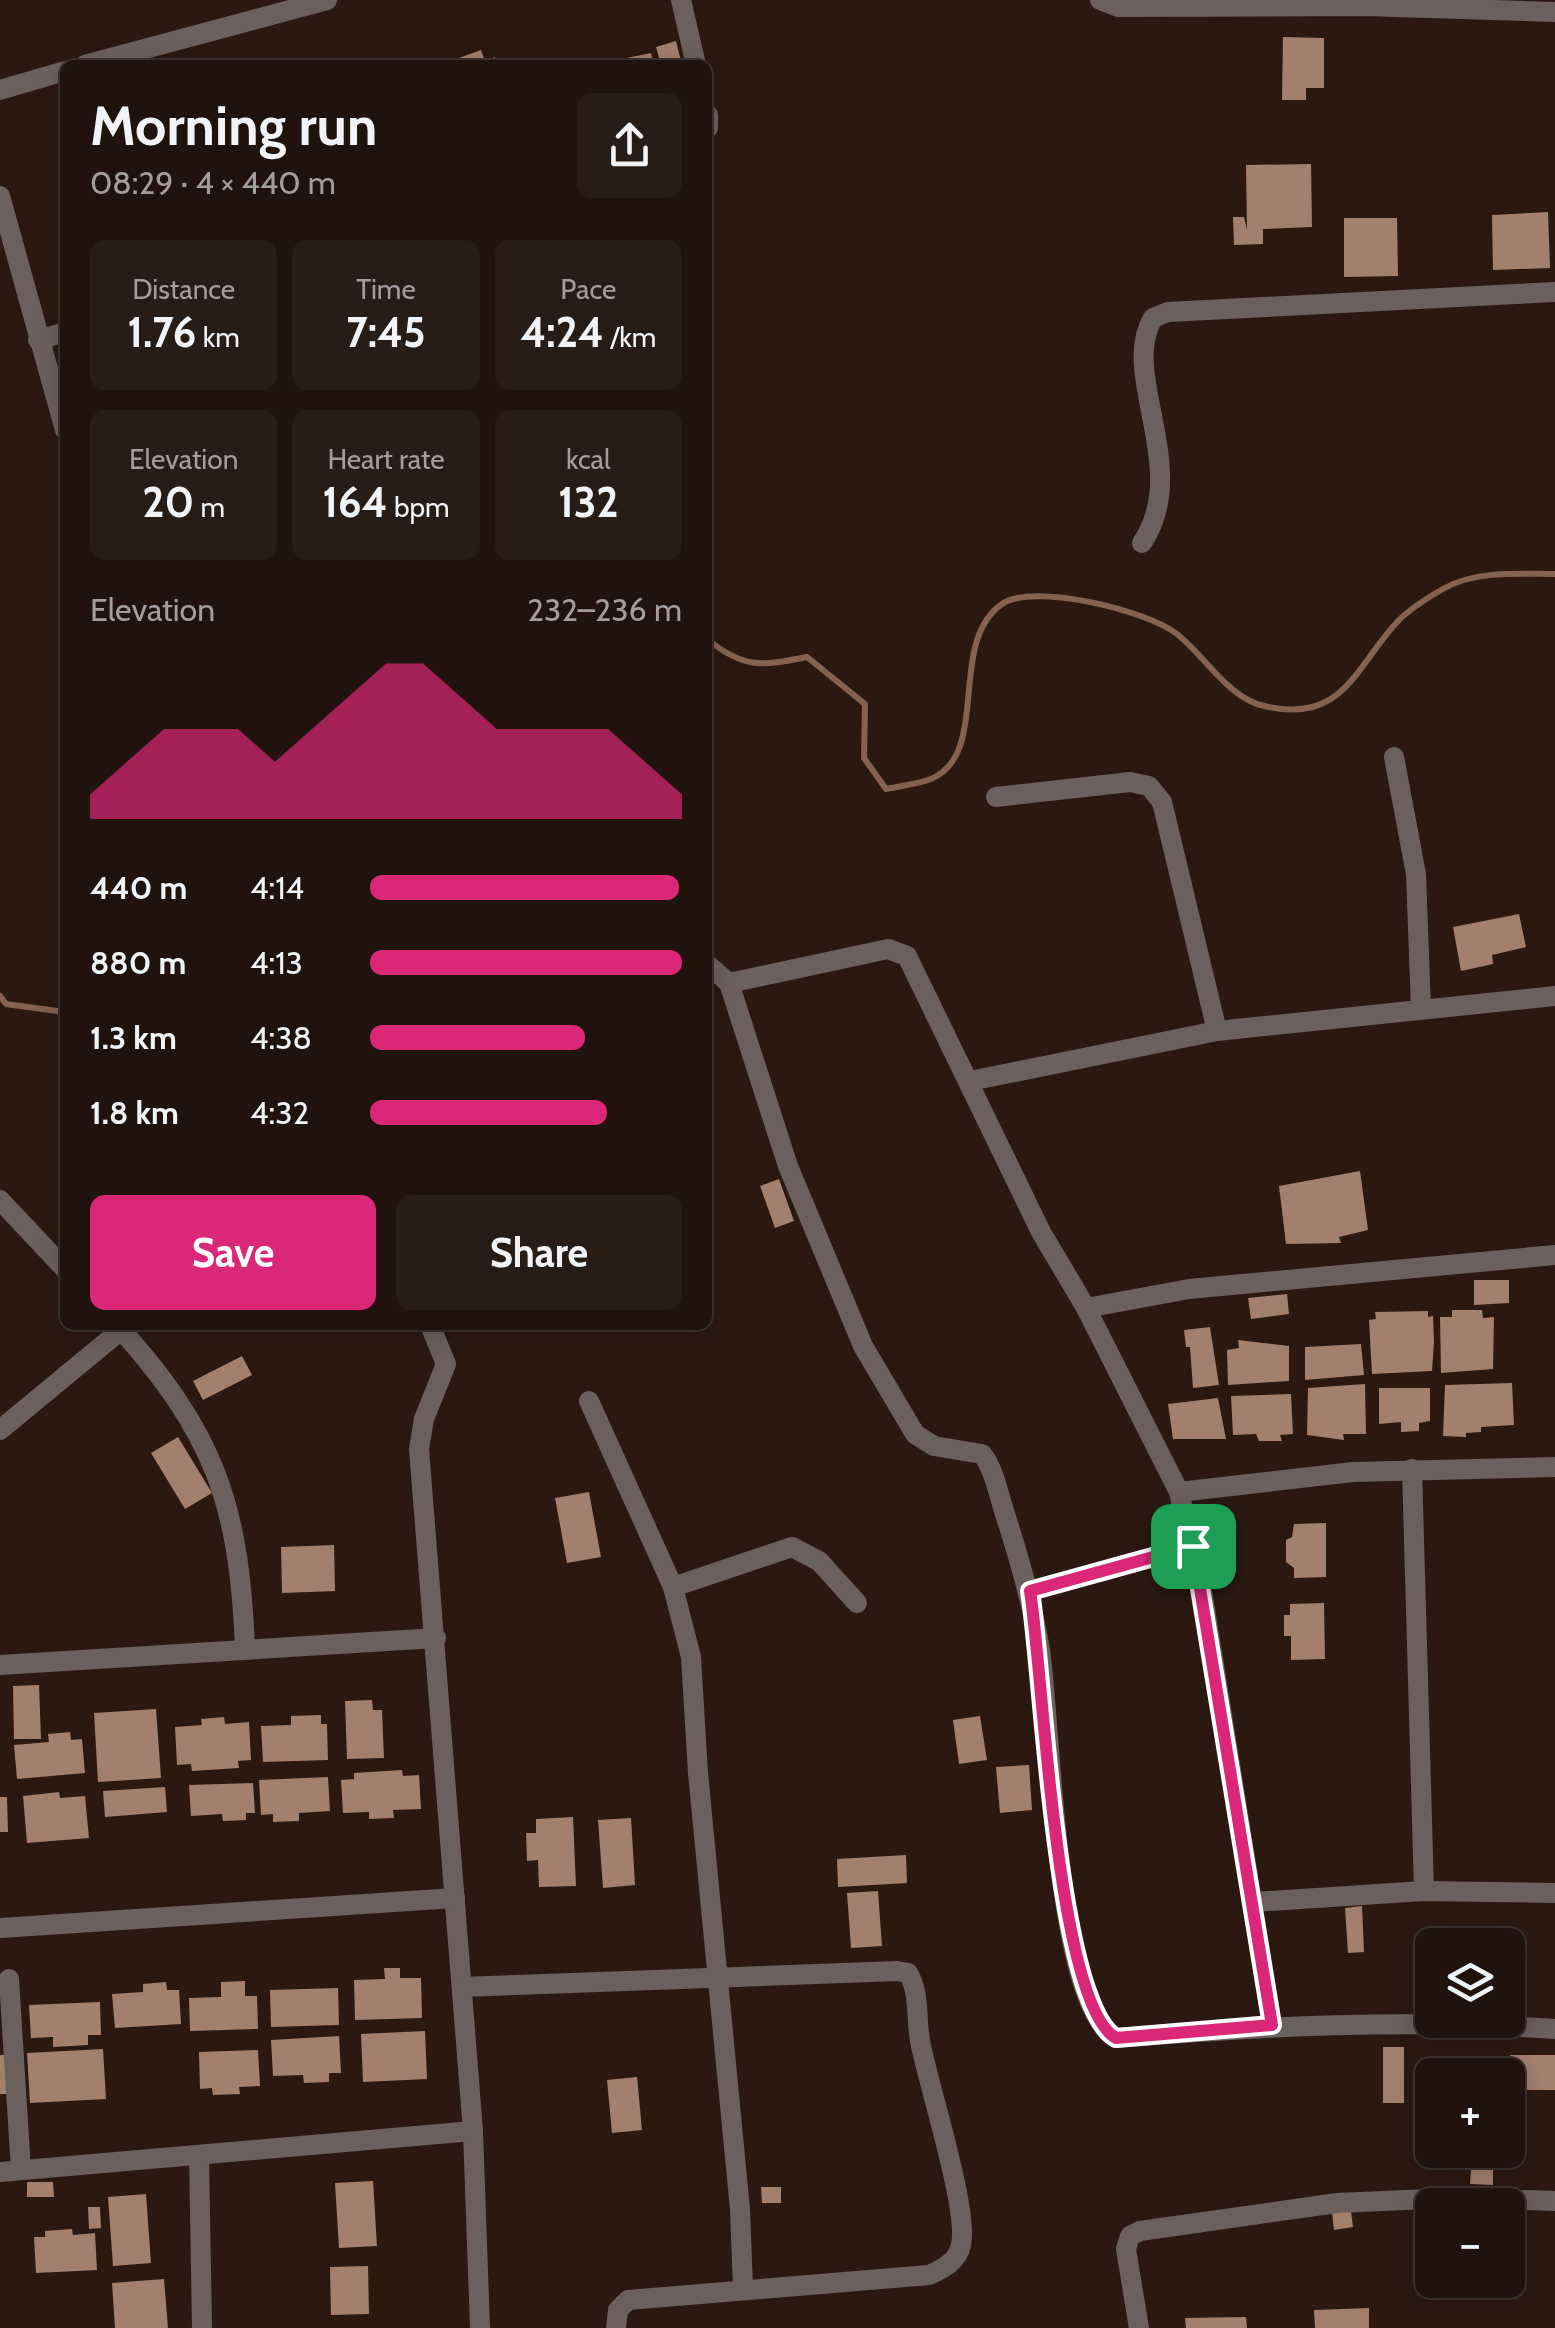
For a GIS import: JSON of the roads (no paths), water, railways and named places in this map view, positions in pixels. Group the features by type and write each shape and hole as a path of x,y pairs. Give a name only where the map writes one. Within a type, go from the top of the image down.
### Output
{"street":[{"path":"104,60 327,0"},
{"path":"681,0 695,60"},
{"path":"1100,0 1118,7 1365,3 1555,12"},
{"path":"0,90 60,72"},
{"path":"0,196 60,413"},
{"path":"1142,543 1161,506 1144,347 1153,318 1168,312 1555,292"},
{"path":"38,340 60,333"},
{"path":"1394,757 1416,874 1421,1009"},
{"path":"996,798 1130,782 1149,786 1162,802 1217,1031"},
{"path":"729,983 888,949 907,956 1041,1232 1086,1308 1179,1492 1193,1546 1272,2025"},
{"path":"712,968 729,983 788,1166 863,1346 915,1434 934,1446 977,1452 986,1459 1030,1591 1041,1656 1053,1819 1068,1912 1093,2014 1103,2031 1116,2038 1272,2025 1401,2022 1555,2029"},
{"path":"970,1081 1217,1031 1555,996"},
{"path":"0,1200 60,1265"},
{"path":"1086,1308 1189,1289 1555,1256"},
{"path":"0,1430 116,1330"},
{"path":"121,1330 206,1442 230,1509 242,1580 245,1648"},
{"path":"432,1330 446,1364 424,1419 419,1449 474,2132 480,2328"},
{"path":"589,1402 673,1587 692,1657 740,2209 743,2288"},
{"path":"1179,1492 1278,1478 1412,1469 1555,1467"},
{"path":"1412,1469 1424,1891"},
{"path":"1030,1591 1193,1546"},
{"path":"673,1587 792,1547 819,1561 857,1603"},
{"path":"1,1662 436,1638"},
{"path":"1253,1902 1424,1891 1555,1893"},
{"path":"0,1928 455,1898"},
{"path":"462,1987 806,1972 908,1974 914,1983 920,2042 960,2226 961,2245 948,2266 929,2275 628,2300 618,2310 616,2328"},
{"path":"9,1979 10,2171 474,2132"},
{"path":"198,2154 202,2328"},
{"path":"1138,2328 1126,2249 1130,2236 1140,2231 1338,2203 1451,2198 1555,2201"}],"waterway":[{"path":"712,643 754,663 807,657 865,704 864,758 886,789 931,779 949,766 960,746 976,644 985,622 1002,604 1018,598 1039,596 1091,602 1162,625 1177,634 1228,686 1251,702 1291,710 1313,707 1330,699 1345,687 1399,620 1443,589 1483,576 1555,574"},
{"path":"0,996 6,1004 60,1011"}]}
